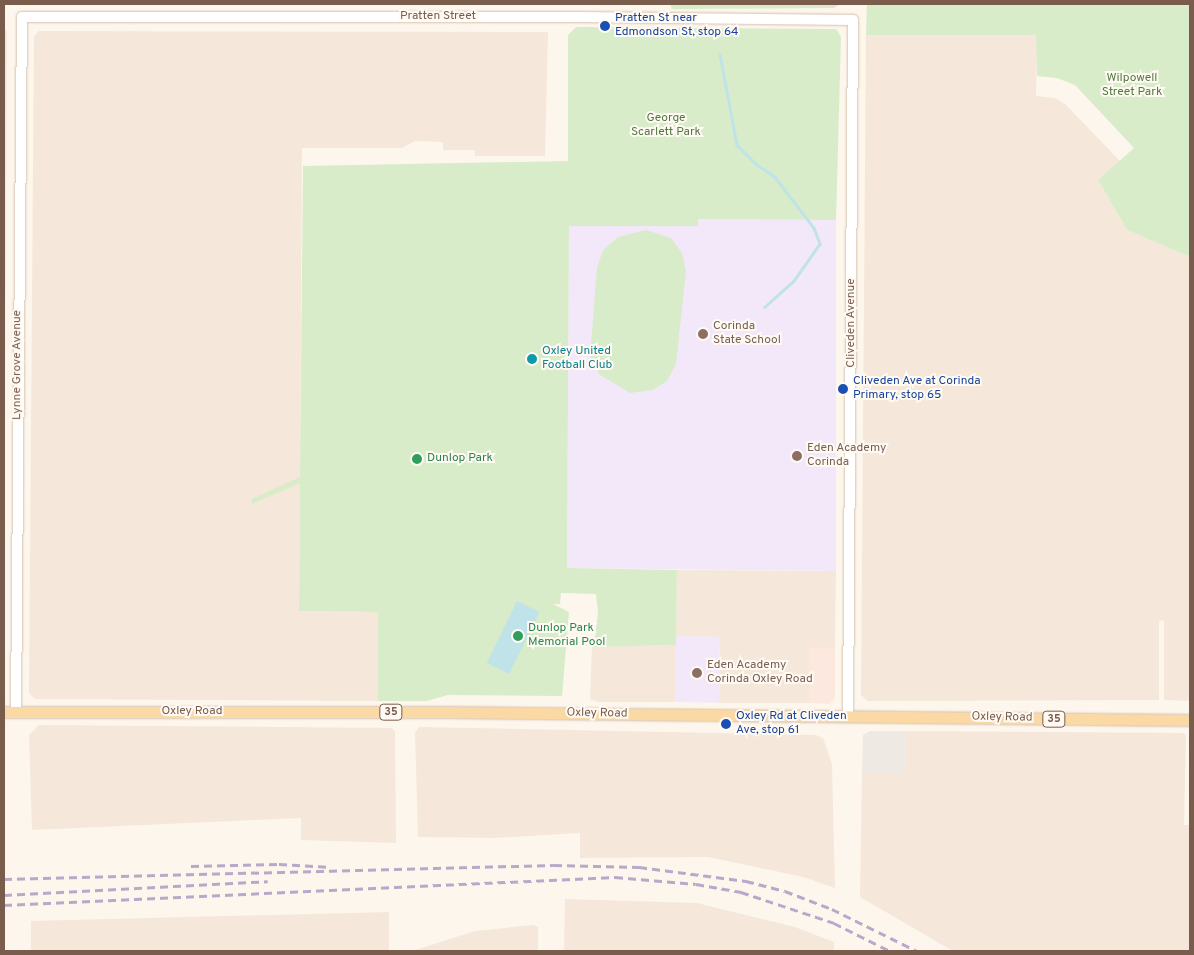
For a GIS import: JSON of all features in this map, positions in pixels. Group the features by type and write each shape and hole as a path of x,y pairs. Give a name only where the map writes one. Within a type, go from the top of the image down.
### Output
{"main road":[{"name":"Oxley Road","path":"4,712 450,712 1190,720"}],"street":[{"name":"Pratten Street","path":"22,17 853,20"},
{"name":"Lynne Grove Avenue","path":"16,712 22,17"},
{"name":"Cliveden Avenue","path":"848,717 853,20"}],"shaded area":[{"path":"4,30 7,30 4,612"},
{"path":"39,31 548,32 545,156 475,156 475,150 443,150 443,142 415,141 402,148 302,148 300,478 251,499 252,503 300,483 299,611 378,612 378,701 35,699 29,693 34,36"},
{"path":"866,35 1037,35 1036,96 1055,98 1066,105 1120,161 1098,180 1127,230 1190,257 1190,701 1164,700 1164,620 1159,621 1159,700 868,701 861,695"},
{"name":"Corinda State School","path":"698,219 836,220 836,571 567,568 569,226 697,226"},
{"path":"677,570 836,571 835,648 809,648 809,703 719,703 720,637 676,636"},
{"name":"Eden Academy Corinda Oxley Road","path":"676,636 720,637 719,703 675,702"},
{"path":"676,645 675,702 598,702 590,699 592,647"},
{"path":"809,648 835,648 835,698 830,704 809,703"},
{"path":"39,725 391,728 395,731 396,843 301,840 301,818 32,830 29,735"},
{"path":"419,727 816,735 823,738 832,764 835,888 803,877 708,857 580,858 580,833 493,838 418,837 415,733"},
{"path":"870,731 906,731 905,773 862,773 863,735"},
{"path":"906,731 1183,733 1186,735 1184,825 1190,825 1190,951 953,951 860,897 862,773 905,773"},
{"path":"565,899 697,903 795,927 834,942 834,951 564,951"},
{"path":"389,912 389,951 31,951 31,921"},
{"path":"533,925 538,927 538,951 412,951 475,931"}],"green space":[{"path":"670,4 840,4 834,8 672,9"},
{"name":"Wilpowell Street Park","path":"867,4 1190,4 1190,257 1127,230 1098,180 1134,148 1075,85 1057,78 1037,76 1036,35 866,35"},
{"name":"Dunlop Park","path":"576,27 836,29 841,37 836,220 698,219 698,226 569,226 567,568 677,570 676,645 594,647 598,612 596,594 561,593 560,604 553,604 569,612 562,696 448,695 426,701 378,701 378,612 299,611 300,483 252,504 251,499 300,477 303,166 568,161 568,35"},
{"path":"646,230 671,238 682,253 686,272 676,364 667,381 653,390 630,393 600,375 590,356 597,268 603,250 618,237"}],"water":[{"path":"517,601 539,612 509,674 487,663"}],"waterway":[{"path":"720,54 737,145 756,164 775,177 814,228 820,244 794,281 765,307"}],"railway":[{"path":"191,866 279,864 331,867"},
{"path":"4,879 554,865 639,867 746,881 785,891 832,909 917,951"},
{"path":"4,905 615,877 696,884 741,892 834,923 890,951"},
{"path":"4,895 268,881"}],"place":[{"name":"Pratten St near Edmondson St, stop 64","path":"605,26"},
{"name":"Corinda State School","path":"703,334"},
{"name":"Oxley United Football Club","path":"532,359"},
{"name":"Cliveden Ave at Corinda Primary, stop 65","path":"843,389"},
{"name":"Eden Academy Corinda","path":"797,456"},
{"name":"Dunlop Park","path":"417,459"},
{"name":"Dunlop Park Memorial Pool","path":"518,636"},
{"name":"Eden Academy Corinda Oxley Road","path":"697,673"},
{"name":"Oxley Rd at Cliveden Ave, stop 61","path":"726,724"}],"park label":[{"name":"George Scarlett Park","path":"666,126"}]}
